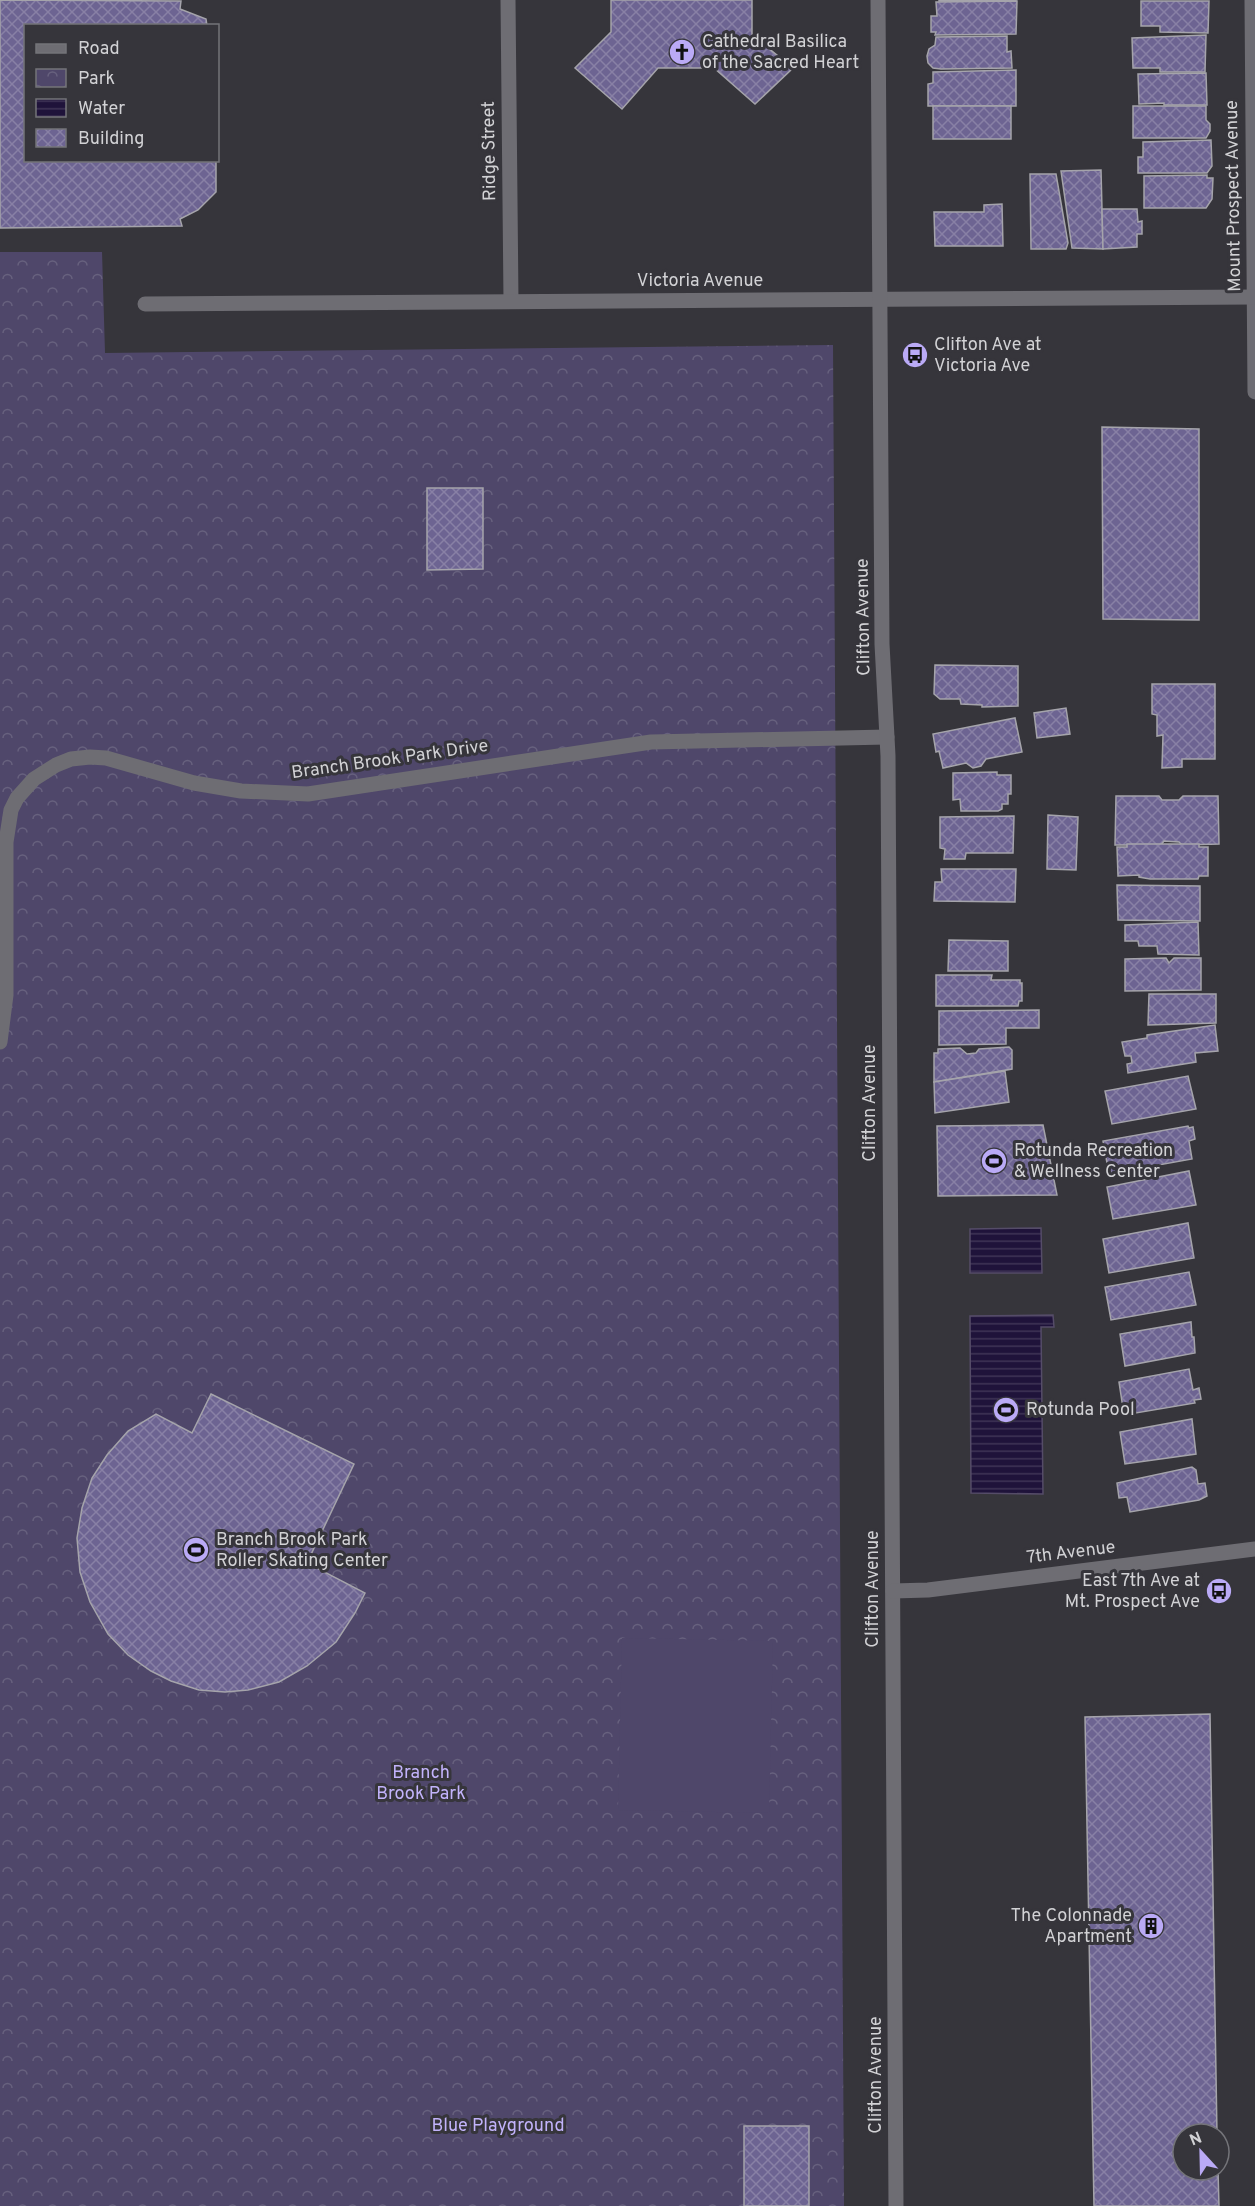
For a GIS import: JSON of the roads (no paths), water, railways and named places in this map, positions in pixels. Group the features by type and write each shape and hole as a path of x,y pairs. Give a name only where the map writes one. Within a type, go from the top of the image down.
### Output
{"street":[{"name":"Ridge Street","path":"508,0 512,302"},
{"name":"Clifton Avenue","path":"878,0 882,644 887,737 896,2206"},
{"name":"Mount Prospect Avenue","path":"1252,0 1255,392"},
{"name":"Victoria Avenue","path":"145,304 1255,297"},
{"name":"Branch Brook Park Drive","path":"0,1042 6,995 6,842 11,810 17,798 34,779 44,771 71,759 106,758 194,783 241,791 308,794 651,742 887,737"},
{"name":"7th Avenue","path":"893,1592 928,1590 1255,1549"}],"water":[{"path":"1041,1228 1042,1273 970,1273 970,1229"},
{"name":"Rotunda Pool","path":"1053,1315 1054,1327 1041,1327 1043,1494 971,1493 970,1316"}],"place":[{"name":"Cathedral Basilica of the Sacred Heart","path":"682,52"},
{"name":"Clifton Ave at Victoria Ave","path":"915,355"},
{"name":"Rotunda Recreation & Wellness Center","path":"994,1161"},
{"name":"Rotunda Pool","path":"1006,1410"},
{"name":"Branch Brook Park Roller Skating Center","path":"196,1550"},
{"name":"East 7th Ave at Mt. Prospect Ave","path":"1219,1591"},
{"name":"The Colonnade Apartment","path":"1151,1926"}],"park label":[{"name":"Branch Brook Park","path":"421,1783"},
{"name":"Blue Playground","path":"498,2126"}]}
